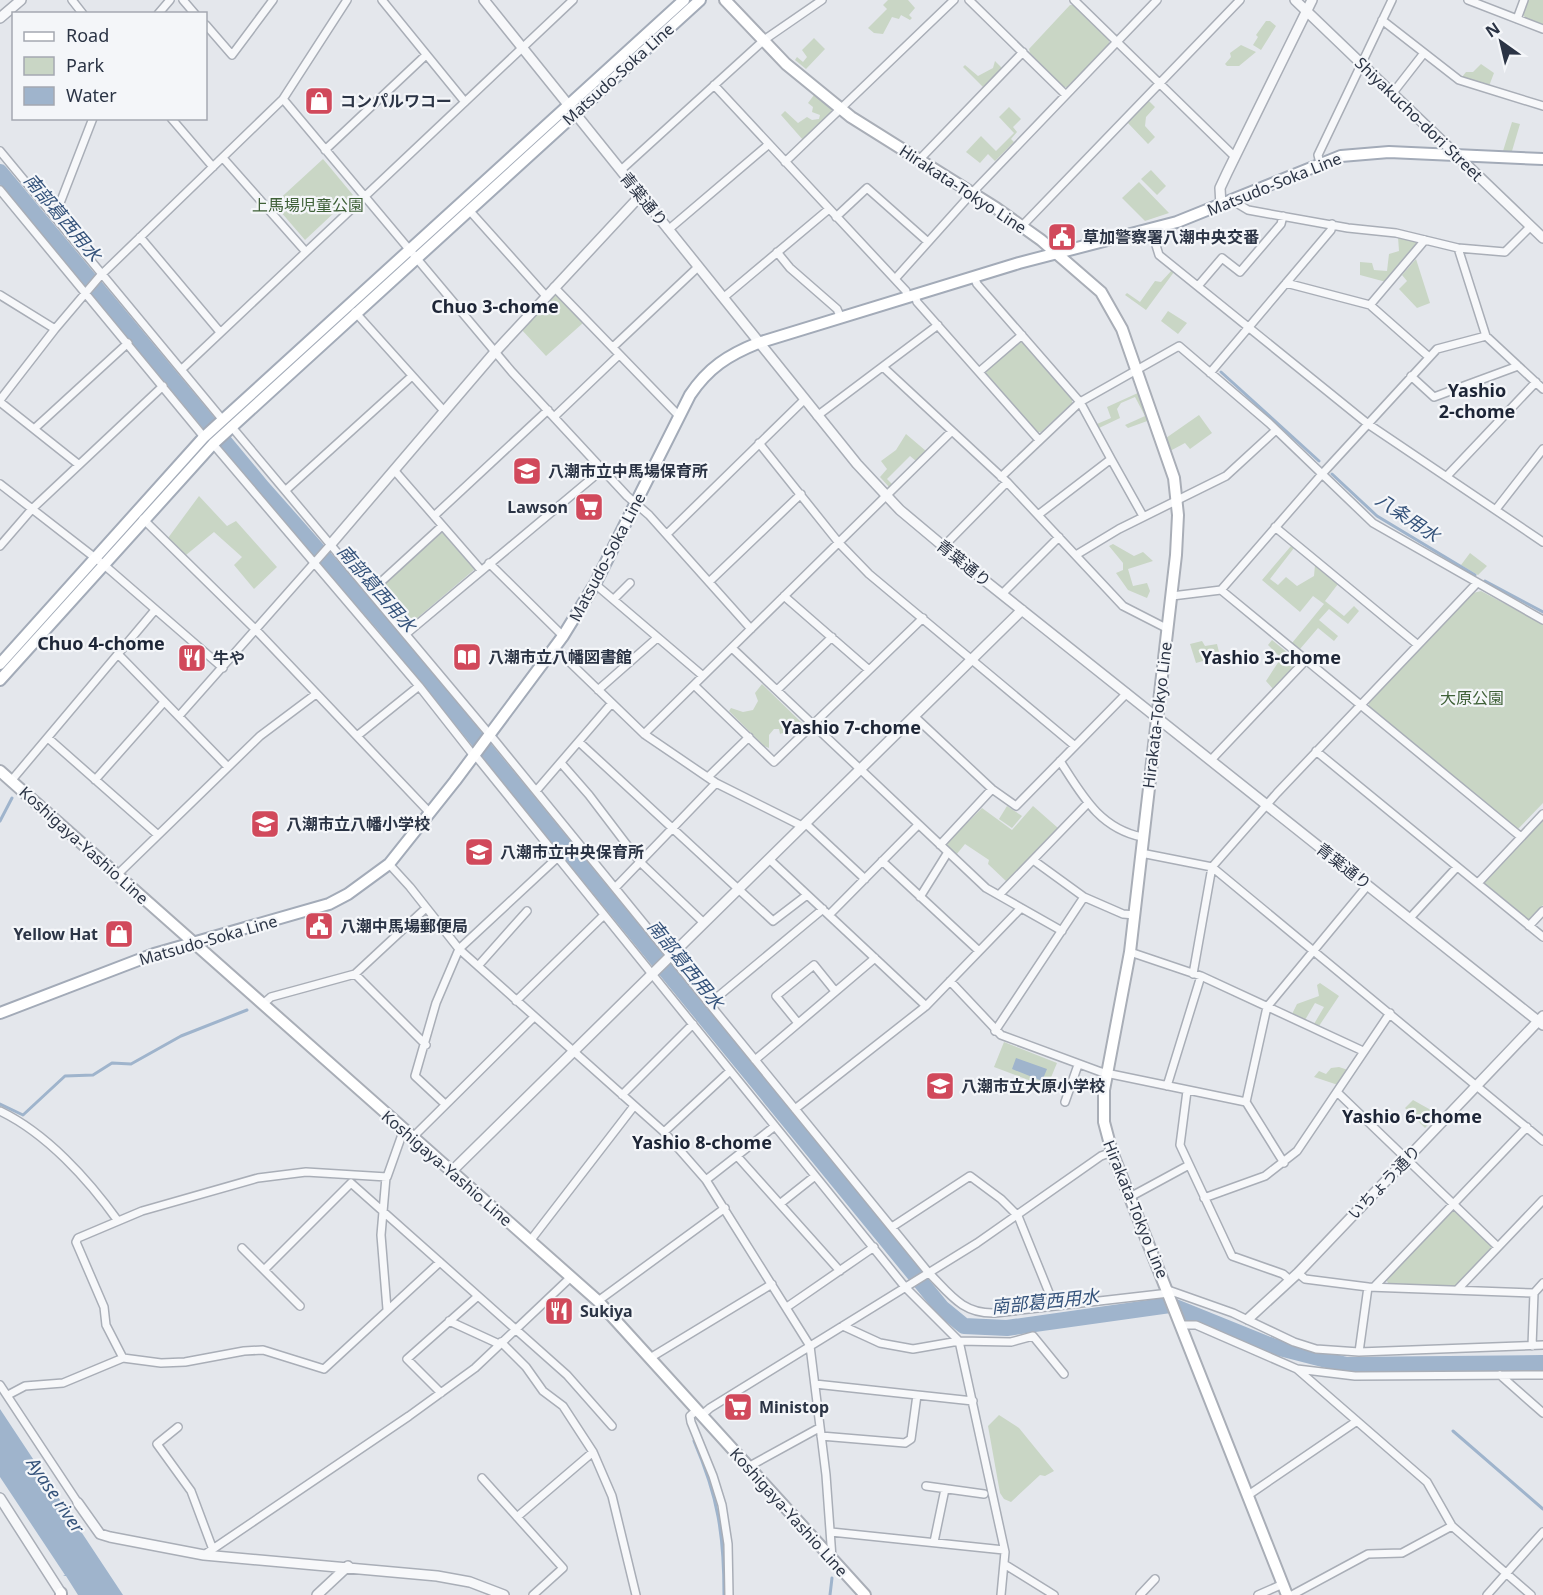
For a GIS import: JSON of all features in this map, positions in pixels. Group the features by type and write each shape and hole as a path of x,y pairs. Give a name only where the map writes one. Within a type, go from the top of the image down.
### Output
{"main road":[{"name":"Matsudo-Soka Line","path":"227,423 355,312 414,253 469,210 684,0"},
{"name":"Matsudo-Soka Line","path":"0,664 99,561 209,440 572,109 700,0"},
{"name":"Hirakata-Tokyo Line","path":"724,0 786,64 840,109 863,126 920,159 1022,226 1094,285 1110,303 1137,369 1162,441 1178,501 1172,596 1142,837 1135,915 1108,1074 1104,1122 1112,1152 1285,1590"},
{"name":"Matsudo-Soka Line","path":"0,1013 119,965 329,904 348,894 388,864 430,813 564,636 595,584 690,395 707,372 729,356 758,343 974,277 1151,229 1221,206 1320,164 1361,153 1543,159"},
{"name":"Matsudo-Soka Line","path":"0,680 99,561 143,519 209,440"},
{"name":"Koshigaya-Yashio Line","path":"0,771 598,1301 865,1595"}],"street":[{"path":"0,18 21,0"},
{"path":"72,0 81,12"},
{"path":"160,12 170,0"},
{"path":"183,0 193,12"},
{"path":"207,26 232,55 273,0"},
{"path":"78,464 0,401 87,290 283,99 347,0"},
{"path":"382,0 465,102"},
{"name":"青葉通り","path":"484,0 804,400 886,496 943,547 1266,805 1541,1020"},
{"path":"621,170 764,40 822,0"},
{"path":"785,162 954,0"},
{"path":"969,0 1066,95"},
{"path":"1074,0 1234,156"},
{"path":"895,279 972,193 1157,0"},
{"path":"1022,226 1240,0"},
{"name":"Shiyakucho-dori Street","path":"1295,0 1543,238"},
{"path":"1221,206 1220,188 1234,156 1312,0"},
{"path":"1320,164 1318,155 1392,0"},
{"path":"1468,0 1543,29"},
{"path":"1517,19 1524,0"},
{"path":"182,369 570,1"},
{"path":"1382,20 1459,80 1543,106"},
{"path":"920,159 1023,52"},
{"path":"1392,94 1424,53"},
{"path":"325,150 426,55"},
{"path":"714,85 917,302 1039,440"},
{"path":"283,99 495,352 603,469 667,534 751,628"},
{"path":"55,216 92,120"},
{"path":"173,120 213,167"},
{"path":"668,230 769,144"},
{"path":"0,151 102,275 371,591 488,736 536,790 892,1227 927,1274 964,1307 973,1312 995,1313 1169,1293 1186,1294 1248,1319 1294,1342 1316,1349 1359,1352 1543,1345"},
{"path":"223,158 306,252"},
{"path":"836,217 867,188 928,242"},
{"path":"0,190 87,290 163,386 475,754 874,1247 959,1341 1004,1550 1001,1595"},
{"path":"179,716 315,564 495,352 640,196"},
{"path":"1233,201 1248,210 1425,240 1458,248 1505,252 1531,226"},
{"path":"723,298 829,209"},
{"path":"469,210 546,296"},
{"path":"1198,286 1222,258 1240,272 1281,224 1283,216"},
{"path":"1210,373 1331,230 1332,224"},
{"path":"1151,229 1159,255 1368,424 1497,508 1543,542"},
{"path":"140,237 220,332"},
{"path":"1370,305 1425,240"},
{"path":"1458,248 1486,336 1543,389"},
{"path":"777,252 790,268 837,309 841,318"},
{"path":"613,347 698,267"},
{"path":"974,277 977,284 1080,402 1143,516"},
{"path":"1287,283 1370,305 1429,357"},
{"path":"554,287 679,416"},
{"path":"0,295 55,329"},
{"path":"355,312 444,411"},
{"path":"817,416 938,325"},
{"path":"980,372 1022,335"},
{"path":"1172,596 1221,590 1322,474 1437,349 1486,336"},
{"path":"34,429 128,343"},
{"path":"943,547 1039,440 1080,402 1179,346 1276,430 1378,527 1543,620"},
{"path":"554,417 619,355"},
{"path":"1411,376 1434,398 1518,366"},
{"path":"883,367 1004,480 1123,606 1168,629"},
{"path":"286,490 412,376"},
{"path":"1448,476 1536,382"},
{"path":"0,546 32,509 163,386"},
{"path":"667,534 804,400"},
{"path":"434,516 548,410"},
{"path":"644,734 952,430"},
{"path":"1076,555 1143,516 1226,476 1276,430"},
{"path":"759,443 839,543 869,574 1075,746"},
{"path":"1497,508 1543,449"},
{"path":"1038,516 1111,459"},
{"path":"406,634 603,469"},
{"path":"394,470 481,570"},
{"path":"0,484 99,561 223,668"},
{"path":"709,582 801,494"},
{"path":"143,519 256,630 430,813"},
{"path":"371,591 442,526"},
{"path":"1275,527 1418,645"},
{"path":"1002,594 1059,537"},
{"path":"489,563 564,636"},
{"path":"614,599 630,583"},
{"path":"595,584 702,676"},
{"path":"1167,1086 1197,975 1212,867 1316,751 1476,584"},
{"path":"1221,590 1521,837"},
{"path":"784,596 869,670"},
{"path":"11,781 155,610"},
{"path":"452,1171 1022,610"},
{"path":"694,685 774,762 923,618"},
{"path":"777,690 832,637"},
{"path":"598,690 657,638"},
{"path":"555,648 644,734 716,783 804,825 865,879"},
{"path":"732,648 986,888 1062,931"},
{"path":"118,654 228,766"},
{"path":"1211,760 1306,660"},
{"path":"357,736 418,686"},
{"path":"914,716 992,789 1016,806 1127,693"},
{"path":"117,875 260,736 316,694"},
{"path":"95,780 164,702"},
{"path":"536,790 612,704"},
{"path":"48,738 158,835"},
{"path":"708,777 749,738"},
{"path":"579,742 773,921 807,895"},
{"path":"1316,751 1543,937"},
{"path":"1060,761 1094,812 1132,835 1142,837"},
{"path":"561,763 589,795 640,862 704,923"},
{"path":"615,888 716,783"},
{"path":"940,845 992,789"},
{"path":"999,895 1088,803"},
{"path":"1478,883 1543,814"},
{"path":"710,1004 865,879 918,825"},
{"path":"920,897 948,852"},
{"path":"1141,853 1212,867 1477,1084 1543,1141"},
{"path":"445,1104 415,1076 426,1045 436,1003 459,949 558,857"},
{"path":"769,859 926,1006"},
{"path":"1034,860 1084,897 1123,914 1135,915"},
{"path":"882,861 979,951"},
{"path":"388,864 459,949 664,1132 706,1180 724,1208 810,1346 832,1559"},
{"path":"1410,918 1457,867"},
{"path":"1284,1163 1246,1102 1267,1007 1368,885"},
{"path":"995,1031 1084,897"},
{"path":"263,1005 271,997 355,974 426,908"},
{"path":"795,1109 926,1006 1021,908"},
{"path":"478,966 528,911"},
{"path":"1529,926 1543,911"},
{"path":"516,1001 604,915"},
{"path":"1130,952 1197,975 1363,1051"},
{"path":"755,1060 875,958"},
{"path":"798,1023 776,996 814,965 835,991"},
{"path":"355,974 426,1045"},
{"path":"950,981 995,1031 1078,1065 1108,1074 1246,1102"},
{"path":"1204,1198 1265,1176 1284,1163 1306,1141 1389,1013"},
{"path":"413,1137 534,1017"},
{"name":"いちょう通り","path":"1248,1319 1298,1273 1477,1084 1541,1020"},
{"path":"621,1095 693,1024"},
{"path":"1065,1102 1078,1065"},
{"path":"664,1132 730,1071"},
{"path":"1187,1090 1180,1145 1232,1256 1283,1274 1290,1280"},
{"path":"1337,1092 1498,1247"},
{"path":"530,1241 634,1106"},
{"path":"0,1111 16,1119 71,1164 118,1221"},
{"path":"706,1180 775,1126"},
{"path":"1359,1352 1371,1287 1527,1127"},
{"path":"387,1309 382,1212 386,1177 404,1129"},
{"path":"729,1595 727,1529 713,1476 690,1416 700,1413 927,1274 1018,1216 1093,1162 1112,1152"},
{"path":"737,1156 840,1271"},
{"path":"1130,1197 1189,1165"},
{"path":"123,1358 106,1325 104,1307 76,1242 82,1234 164,1204 286,1173 346,1173 386,1177"},
{"path":"781,1203 815,1176"},
{"path":"892,1227 970,1176 1001,1199 1018,1216 1054,1305"},
{"path":"264,1270 351,1183 567,1375 612,1426"},
{"path":"1457,1290 1543,1200"},
{"path":"598,1301 724,1208"},
{"path":"787,1307 874,1247"},
{"path":"242,1248 300,1306"},
{"path":"8,1395 25,1386 63,1383 123,1358 161,1363 185,1362 244,1351 263,1350 324,1369 440,1262"},
{"path":"1298,1273 1305,1279 1371,1287 1534,1293"},
{"path":"204,1555 212,1547 475,1368 572,1277"},
{"path":"1532,1346 1534,1293 1543,1283"},
{"path":"650,1358 772,1284"},
{"path":"441,1393 407,1359 478,1296"},
{"path":"449,1321 500,1343 526,1367 543,1391 563,1406 593,1452 612,1496 636,1595"},
{"path":"1179,1321 1196,1325 1297,1369 1355,1376 1543,1375"},
{"path":"843,1326 880,1343 913,1349 959,1341 1011,1342 1033,1336 1064,1374"},
{"path":"1297,1369 1426,1482 1452,1526 1531,1595"},
{"path":"1500,1374 1543,1413"},
{"path":"815,1384 973,1401"},
{"path":"0,1385 100,1534 204,1555 348,1566 437,1576 470,1582 504,1595"},
{"path":"748,1467 820,1432 905,1443 911,1439 917,1395"},
{"path":"1247,1496 1357,1421"},
{"path":"178,1427 157,1444 191,1491 212,1547"},
{"path":"517,1517 593,1452"},
{"path":"482,1478 563,1568 533,1595"},
{"path":"926,1486 984,1494"},
{"path":"934,1542 945,1489"},
{"path":"0,1498 59,1594"},
{"path":"1292,1595 1368,1554 1402,1553 1452,1526"},
{"path":"831,1532 1004,1550"},
{"path":"1487,1595 1543,1532"},
{"path":"1004,1564 1054,1595"},
{"path":"317,1595 348,1566"},
{"path":"1140,1595 1153,1579"},
{"path":"1258,1595 1285,1590"}],"green space":[{"path":"888,0 908,0 915,8 909,15 912,18 910,20 901,15 899,19 892,17 883,34 874,33 868,28 887,9 883,5"},
{"path":"1528,0 1543,0 1543,25 1525,18 1523,14"},
{"path":"1070,5 1074,5 1109,39 1109,44 1068,87 1064,87 1030,53 1029,49"},
{"path":"1266,21 1276,26 1261,50 1253,45 1258,37 1256,35"},
{"path":"814,38 825,49 806,69 795,60 797,57 803,62 807,57 802,50"},
{"path":"1241,45 1256,52 1239,66 1227,66 1225,64 1231,57 1230,53"},
{"path":"995,61 1002,68 984,88 963,67 965,65 978,76 993,68"},
{"path":"1481,64 1494,73 1489,86 1462,77 1466,72 1473,72"},
{"path":"814,95 831,109 832,113 803,140 781,115 785,111 798,123 807,117 812,120 819,119 820,115 812,112 813,107 808,103"},
{"path":"1148,100 1155,107 1146,117 1145,126 1155,137 1148,144 1127,122"},
{"path":"1009,107 1021,119 1013,127 1017,132 1011,139 1014,142 995,161 988,154 980,163 966,152 981,136 996,151 1014,133 999,117"},
{"path":"1512,122 1520,124 1512,151 1503,151"},
{"name":"上馬場児童公園","path":"323,159 353,195 305,240 274,204"},
{"path":"1151,170 1166,186 1157,195 1141,179"},
{"path":"1139,182 1169,213 1145,221 1122,198"},
{"path":"1398,237 1416,241 1418,245 1386,282 1360,275 1360,262 1372,263 1374,270 1387,271 1389,254 1399,251"},
{"path":"1416,259 1430,303 1417,308 1399,289 1407,281 1402,275"},
{"path":"1172,270 1174,272 1146,310 1125,295 1127,293 1140,302 1155,281 1161,282"},
{"path":"552,295 557,295 583,323 546,356 521,329"},
{"path":"1168,311 1187,323 1178,334 1161,321"},
{"path":"1018,342 1022,342 1072,398 1072,403 1041,432 1037,432 986,374 986,370"},
{"path":"1140,392 1150,420 1128,428 1125,425 1145,416 1135,397 1121,403 1117,409 1120,418 1099,428 1097,424 1111,418 1107,407"},
{"path":"1199,415 1212,433 1190,449 1185,443 1170,451 1166,438"},
{"path":"906,434 926,451 916,461 910,456 887,479 892,484 889,487 880,477 887,469 881,461 896,450"},
{"path":"199,496 227,526 236,521 277,567 254,589 234,565 242,557 214,532 186,555 168,538"},
{"path":"441,531 475,569 409,625 405,625 378,592 379,588"},
{"path":"1113,544 1134,556 1143,552 1153,561 1128,569 1133,586 1147,583 1150,591 1147,598 1128,590 1116,573 1123,570 1123,563 1109,546"},
{"path":"1291,546 1294,548 1270,579 1278,585 1286,577 1297,586 1314,576 1315,565 1338,584 1325,601 1344,616 1354,606 1359,611 1348,624 1329,609 1319,620 1338,636 1334,641 1318,628 1300,649 1292,643 1324,604 1313,596 1300,612 1262,580"},
{"path":"1470,553 1487,566 1478,575 1461,565"},
{"name":"大原公園","path":"1481,591 1543,624 1543,803 1518,829 1369,707 1369,702 1473,593"},
{"path":"1272,640 1299,662 1273,689 1266,681 1281,658 1268,645"},
{"path":"1202,641 1205,646 1217,644 1220,656 1196,663 1190,644"},
{"path":"762,684 804,725 796,733 792,730 780,734 779,729 774,729 769,735 769,748 764,746 729,711 731,708 743,712 753,710 758,701 755,693"},
{"path":"1007,806 1022,816 1012,828 999,819"},
{"path":"1033,806 1058,828 1007,882 988,864 989,860 965,844 956,855 945,845 982,808 1012,830"},
{"path":"1543,820 1543,905 1529,920 1484,883"},
{"path":"1320,983 1339,996 1319,1026 1314,1024 1324,1007 1315,1003 1305,1020 1292,1014 1297,1004 1319,996 1317,985"},
{"path":"1004,1042 1057,1063 1047,1087 994,1067"},
{"path":"1339,1067 1348,1070 1338,1085 1314,1077 1319,1071 1326,1074 1331,1068"},
{"path":"1413,1100 1438,1114 1425,1128 1405,1108"},
{"path":"1451,1212 1456,1212 1491,1244 1491,1249 1455,1287 1389,1284 1386,1280"},
{"path":"999,1415 1019,1428 1054,1471 1045,1476 1040,1475 1011,1502 1004,1499 1000,1493 988,1426"}],"water":[{"path":"1016,1058 1047,1069 1042,1081 1012,1069"},
{"name":"Ayase river","path":"0,1409 123,1595 78,1595 66,1576 63,1576 65,1575 0,1477"}],"waterway":[{"name":"南部葛西用水","path":"0,172 262,487 383,624 942,1308 964,1326 1007,1328 1170,1305 1272,1346 1346,1365 1543,1363"},
{"name":"八条用水","path":"1221,372 1319,461"},
{"name":"八条用水","path":"1332,474 1377,516 1475,575"},
{"name":"八条用水","path":"1485,581 1543,612"},
{"path":"0,821 12,798"},
{"path":"0,1104 23,1115 65,1076 93,1075 112,1063 131,1064 181,1036 247,1010"},
{"path":"1453,1431 1543,1509"},
{"path":"694,1441 709,1480 718,1516 723,1553 724,1595"},
{"path":"830,1595 832,1578"}],"place":[{"name":"コンパルワコー","path":"319,101"},
{"name":"草加警察署八潮中央交番","path":"1062,237"},
{"name":"八潮市立中馬場保育所","path":"527,471"},
{"name":"Lawson","path":"589,507"},
{"name":"八潮市立八幡図書館","path":"467,657"},
{"name":"牛や","path":"192,658"},
{"name":"八潮市立八幡小学校","path":"265,824"},
{"name":"八潮市立中央保育所","path":"479,852"},
{"name":"八潮中馬場郵便局","path":"319,926"},
{"name":"Yellow Hat","path":"119,934"},
{"name":"八潮市立大原小学校","path":"940,1086"},
{"name":"Sukiya","path":"559,1311"},
{"name":"Ministop","path":"738,1407"}],"district":[{"name":"Chuo 3-chome","path":"495,306"},
{"name":"Yashio 2-chome","path":"1477,400"},
{"name":"Chuo 4-chome","path":"101,643"},
{"name":"Yashio 3-chome","path":"1271,657"},
{"name":"Yashio 7-chome","path":"851,727"},
{"name":"Yashio 6-chome","path":"1412,1116"},
{"name":"Yashio 8-chome","path":"702,1142"}]}
